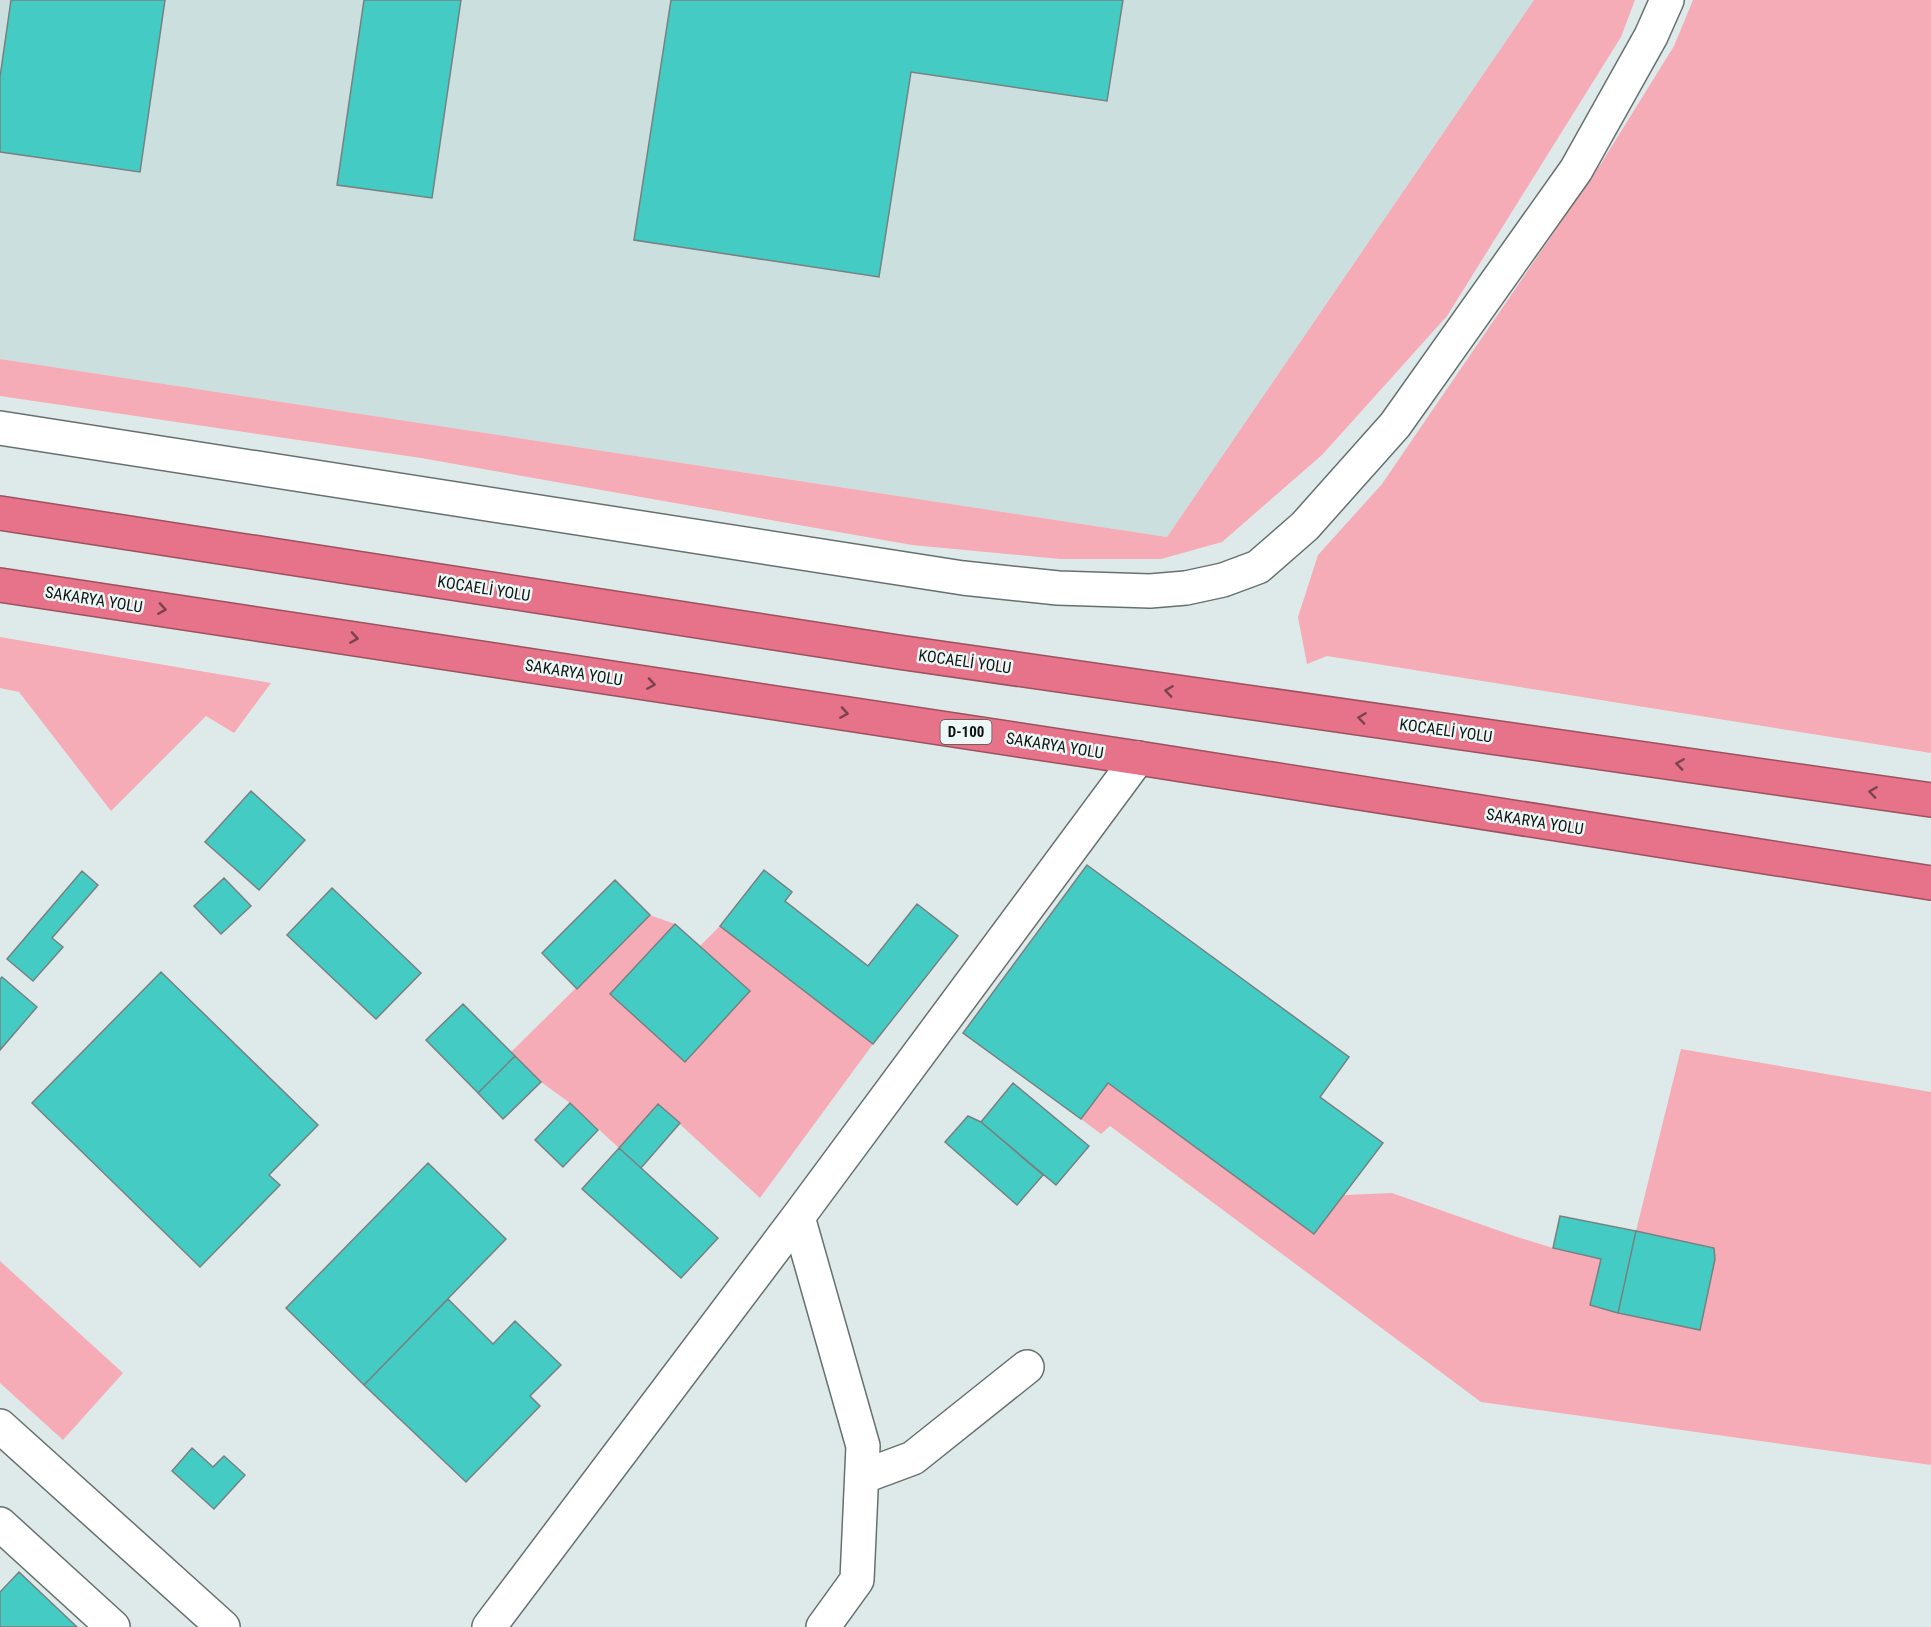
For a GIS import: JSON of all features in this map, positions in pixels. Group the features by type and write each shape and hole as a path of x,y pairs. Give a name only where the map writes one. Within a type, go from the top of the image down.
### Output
{"highway":[{"name":"KOCAELİ YOLU","path":"0,513 898,652 1931,800"},
{"name":"SAKARYA YOLU","path":"0,585 1138,758 1931,883"}],"street":[{"path":"0,428 963,578 1058,588 1150,591 1186,588 1223,580 1258,567 1305,526 1395,425 1576,170 1651,36 1667,0"},
{"path":"489,1627 798,1217 1138,758"},
{"path":"798,1217 863,1446 857,1580 823,1627"},
{"path":"861,1477 914,1458 1027,1367"},
{"path":"0,1426 224,1627"},
{"path":"0,1524 113,1627"}],"shaded area":[{"path":"0,0 1534,0 1167,537 0,359"},
{"path":"1534,0 1635,0 1621,37 1447,316 1322,455 1222,542 1161,559 1060,559 912,545 421,458 0,396 0,359 1167,537"},
{"path":"1693,0 1931,0 1931,753 1327,656 1307,664 1298,617 1318,555 1382,484 1602,162 1674,46"},
{"path":"0,637 271,683 234,733 206,716 111,811 19,692 0,688"},
{"path":"650,915 675,924 700,946 720,926 873,1044 760,1198 658,1104 619,1148 570,1103 541,1082 511,1052"},
{"path":"1681,1049 1931,1092 1931,1465 1481,1402 1110,1126 1101,1134 1081,1119 1108,1083 1314,1234 1344,1195 1392,1193 1514,1236 1601,1259 1591,1305 1700,1330 1715,1259 1714,1248 1636,1231"},
{"path":"0,1261 123,1373 63,1440 0,1383"}],"building":[{"path":"11,0 165,0 140,172 0,152 0,77"},
{"path":"364,0 461,0 432,198 337,185"},
{"path":"671,0 1123,0 1107,101 911,72 879,277 634,240"},
{"path":"251,791 305,840 259,890 205,842"},
{"path":"1087,865 1349,1057 1320,1097 1383,1143 1314,1234 1108,1083 1081,1119 963,1033"},
{"path":"764,870 792,892 785,901 868,966 917,904 958,936 873,1044 720,926"},
{"path":"82,871 98,885 52,938 63,947 33,981 7,959"},
{"path":"224,878 251,906 221,934 194,906"},
{"path":"615,880 650,915 577,989 542,953"},
{"path":"332,888 421,973 376,1019 287,935"},
{"path":"675,924 750,991 685,1062 610,994"},
{"path":"161,972 318,1125 269,1175 280,1185 200,1267 32,1103"},
{"path":"2,977 37,1007 0,1050 0,979"},
{"path":"463,1004 515,1056 478,1093 426,1040"},
{"path":"515,1056 541,1082 503,1119 478,1093"},
{"path":"1013,1083 1089,1146 1056,1185 981,1122"},
{"path":"570,1103 598,1130 563,1167 535,1140"},
{"path":"658,1104 680,1123 641,1168 619,1148"},
{"path":"968,1116 981,1122 1043,1175 1017,1205 945,1142"},
{"path":"619,1148 718,1238 681,1278 582,1189"},
{"path":"428,1163 506,1239 364,1385 286,1308"},
{"path":"1560,1216 1636,1231 1618,1313 1590,1305 1601,1259 1553,1248"},
{"path":"1636,1231 1714,1248 1715,1259 1700,1330 1618,1313"},
{"path":"448,1299 493,1344 515,1321 561,1365 530,1396 540,1406 466,1482 364,1385"},
{"path":"192,1448 213,1467 224,1456 245,1475 214,1509 172,1471"},
{"path":"19,1572 77,1627 0,1627 0,1592"}]}
